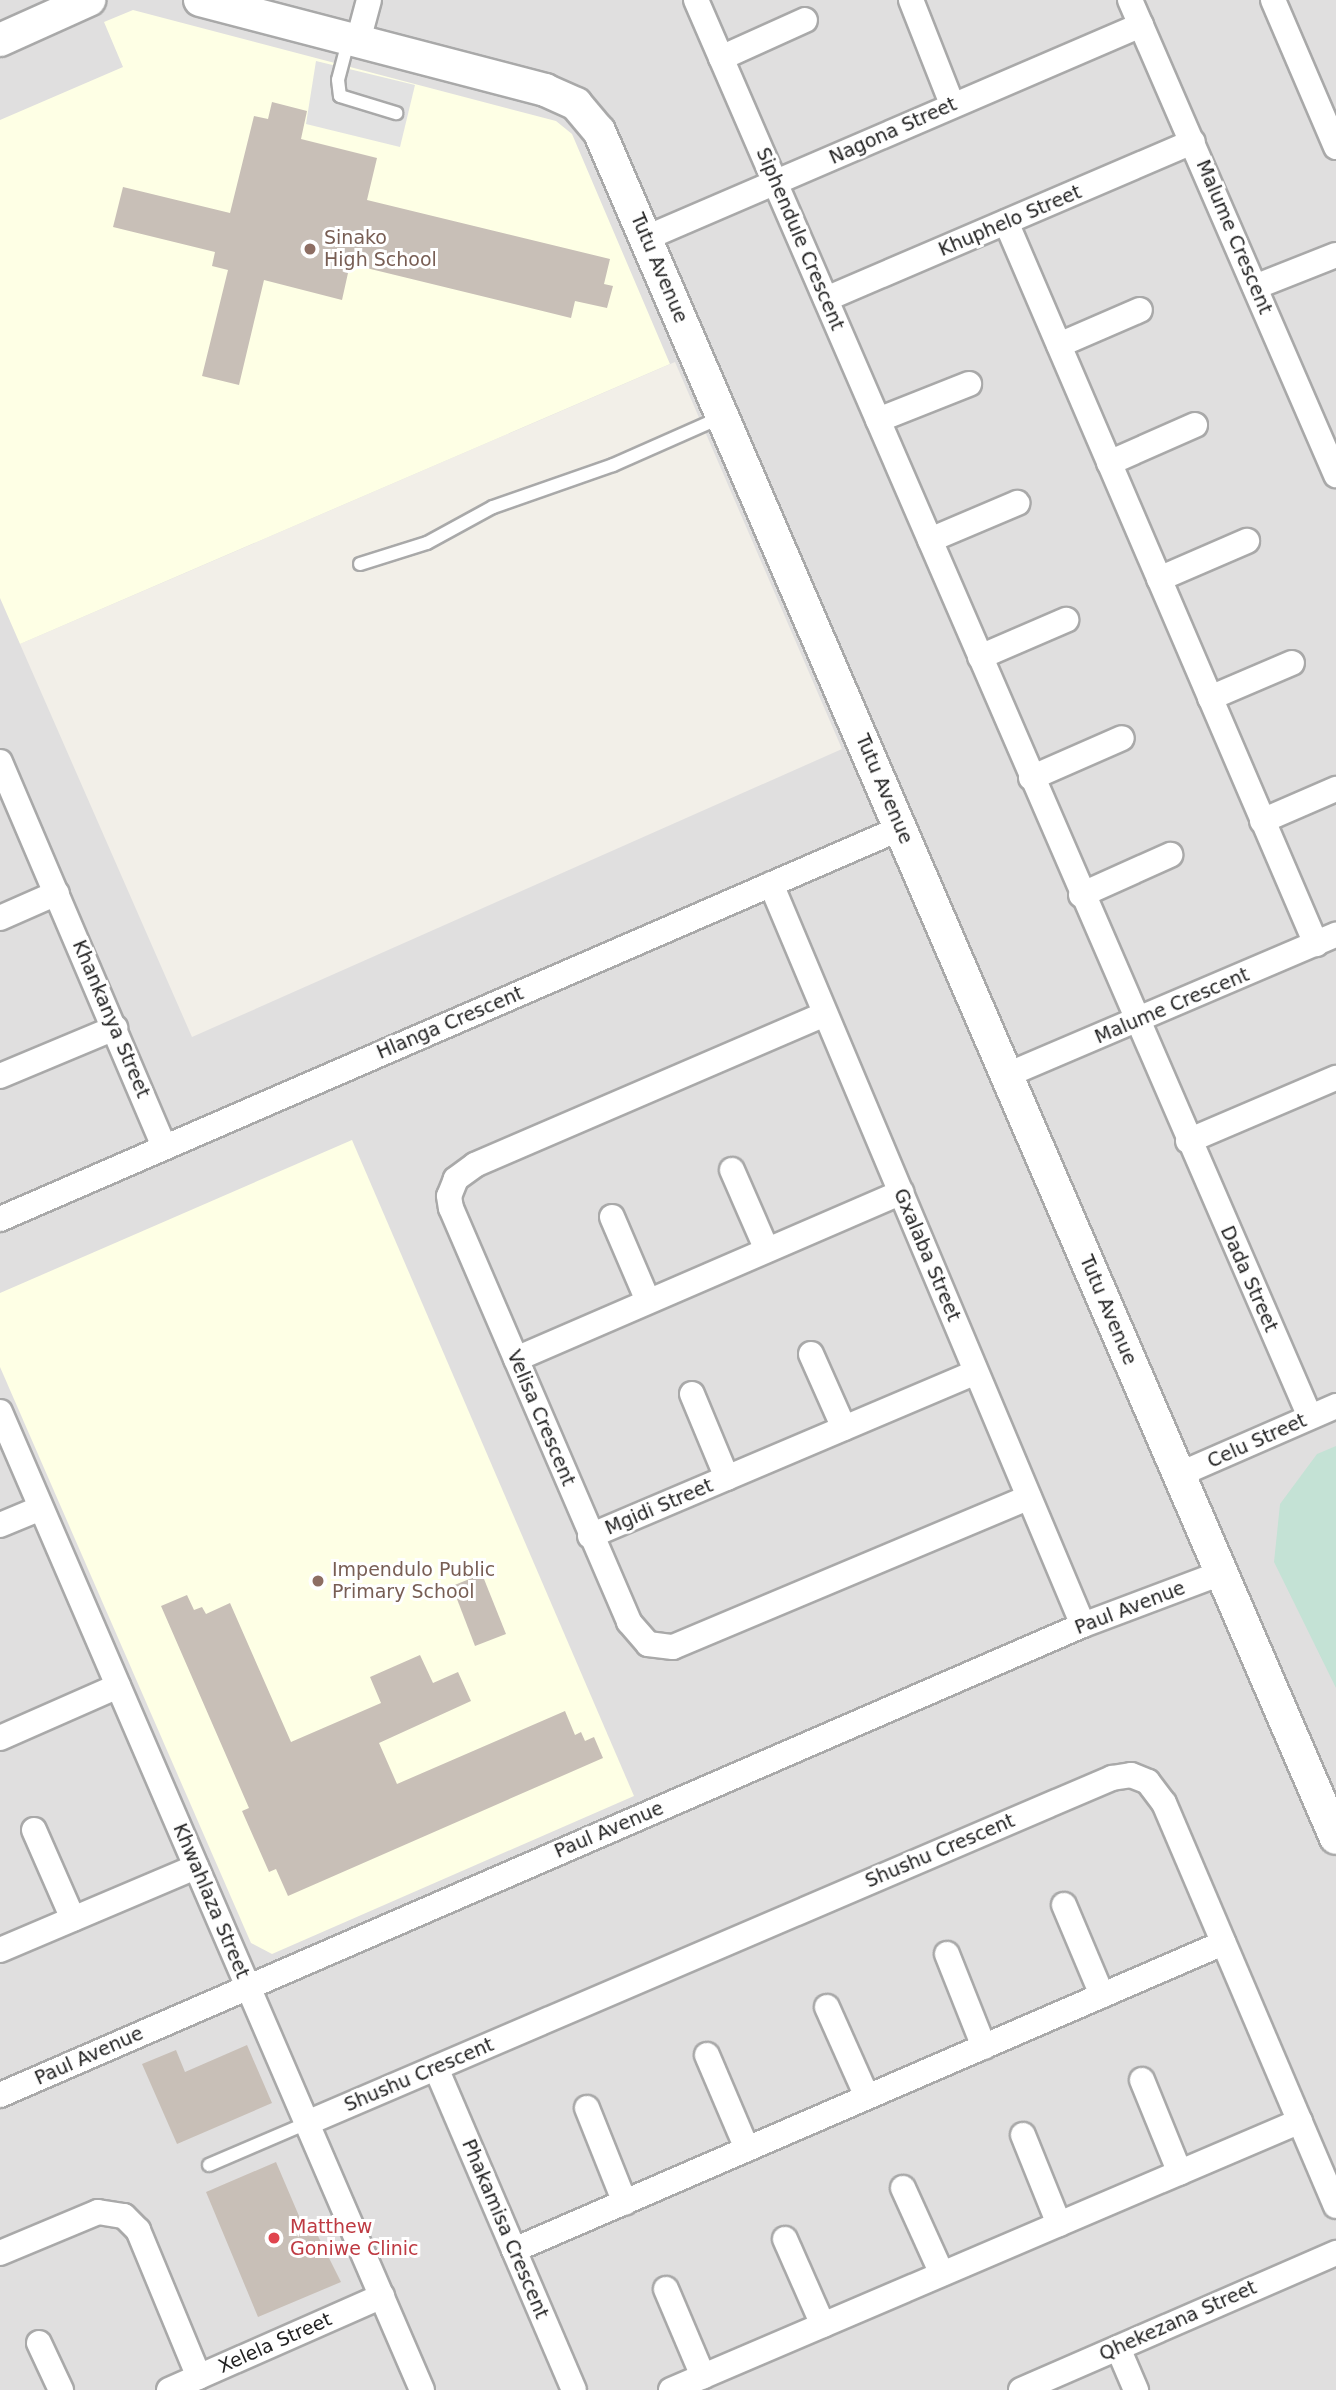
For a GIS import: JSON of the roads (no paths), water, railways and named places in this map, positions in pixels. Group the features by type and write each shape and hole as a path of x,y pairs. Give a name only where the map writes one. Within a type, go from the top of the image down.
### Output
{"street":[{"path":"0,40 89,0"},
{"name":"Tutu Avenue","path":"201,0 545,90 576,104 599,131 1336,1838"},
{"path":"354,39 369,0"},
{"name":"Siphendule Crescent","path":"696,0 1135,1021"},
{"path":"911,0 952,104"},
{"name":"Malume Crescent","path":"1130,0 1194,142 1336,475"},
{"path":"1273,0 1336,147"},
{"path":"721,58 805,20"},
{"name":"Nagona Street","path":"646,238 952,104 1141,25"},
{"name":"Khuphelo Street","path":"826,299 1194,142"},
{"path":"1006,222 1262,821 1326,940"},
{"path":"1255,287 1336,255"},
{"path":"1059,345 1140,310"},
{"path":"878,420 969,384"},
{"path":"1109,463 1195,425"},
{"path":"930,540 1017,502"},
{"path":"1159,579 1247,541"},
{"path":"980,657 1066,620"},
{"path":"1210,698 1292,663"},
{"path":"1031,778 1122,738"},
{"name":"Khankanya Street","path":"2,770 164,1146"},
{"path":"1262,821 1336,789"},
{"name":"Hlanga Crescent","path":"0,1219 901,828"},
{"path":"1081,895 1170,855"},
{"name":"Gxalaba Street","path":"771,884 1083,1625"},
{"path":"0,918 57,893"},
{"name":"Malume Crescent","path":"1007,1075 1326,940"},
{"name":"Velisa Crescent","path":"825,1013 475,1165 456,1179 449,1196 451,1208 590,1536 634,1630 648,1644 660,1648 1029,1497"},
{"name":"Dada Street","path":"1135,1021 1310,1418"},
{"path":"0,1076 115,1028"},
{"path":"1188,1141 1336,1078"},
{"path":"732,1170 766,1250"},
{"path":"516,1359 901,1192"},
{"path":"612,1217 648,1301"},
{"path":"811,1354 844,1429"},
{"name":"Mgidi Street","path":"590,1536 976,1372"},
{"name":"Mgidi Street","path":"692,1394 727,1478"},
{"name":"Celu Street","path":"1178,1475 1336,1406"},
{"name":"Khwahlaza Street","path":"0,1412 422,2390"},
{"path":"0,1525 41,1507"},
{"name":"Paul Avenue","path":"0,2095 1083,1625 1221,1573"},
{"path":"0,1738 118,1686"},
{"name":"Shushu Crescent","path":"307,2123 1123,1774 1139,1776 1157,1792 1336,2206"},
{"path":"34,1830 73,1919"},
{"path":"0,1950 196,1867"},
{"path":"1064,1905 1102,1995"},
{"path":"514,2250 1223,1943"},
{"path":"947,1954 984,2047"},
{"path":"827,2007 867,2097"},
{"path":"707,2055 747,2149"},
{"name":"Phakamisa Crescent","path":"436,2068 574,2390"},
{"path":"1143,2080 1180,2172"},
{"path":"587,2108 625,2203"},
{"path":"670,2390 1300,2121"},
{"path":"1023,2135 1059,2224"},
{"path":"903,2188 942,2274"},
{"path":"0,2253 98,2212 124,2216 138,2230 200,2377"},
{"path":"785,2239 823,2325"},
{"name":"Qhekezana Street","path":"1021,2390 1336,2253"},
{"path":"666,2290 703,2376"},
{"name":"Xelela Street","path":"169,2390 382,2296"},
{"path":"39,2343 61,2390"},
{"path":"1118,2348 1136,2390"}],"lane":[{"path":"354,39 338,80 340,96 396,113"},
{"path":"360,564 427,543 493,507 613,465 723,416"},
{"path":"209,2165 307,2123"}],"place":[{"name":"Sinako High School","path":"310,249"},
{"name":"Impendulo Public Primary School","path":"318,1581"},
{"name":"Matthew Goniwe Clinic","path":"274,2238"}]}
